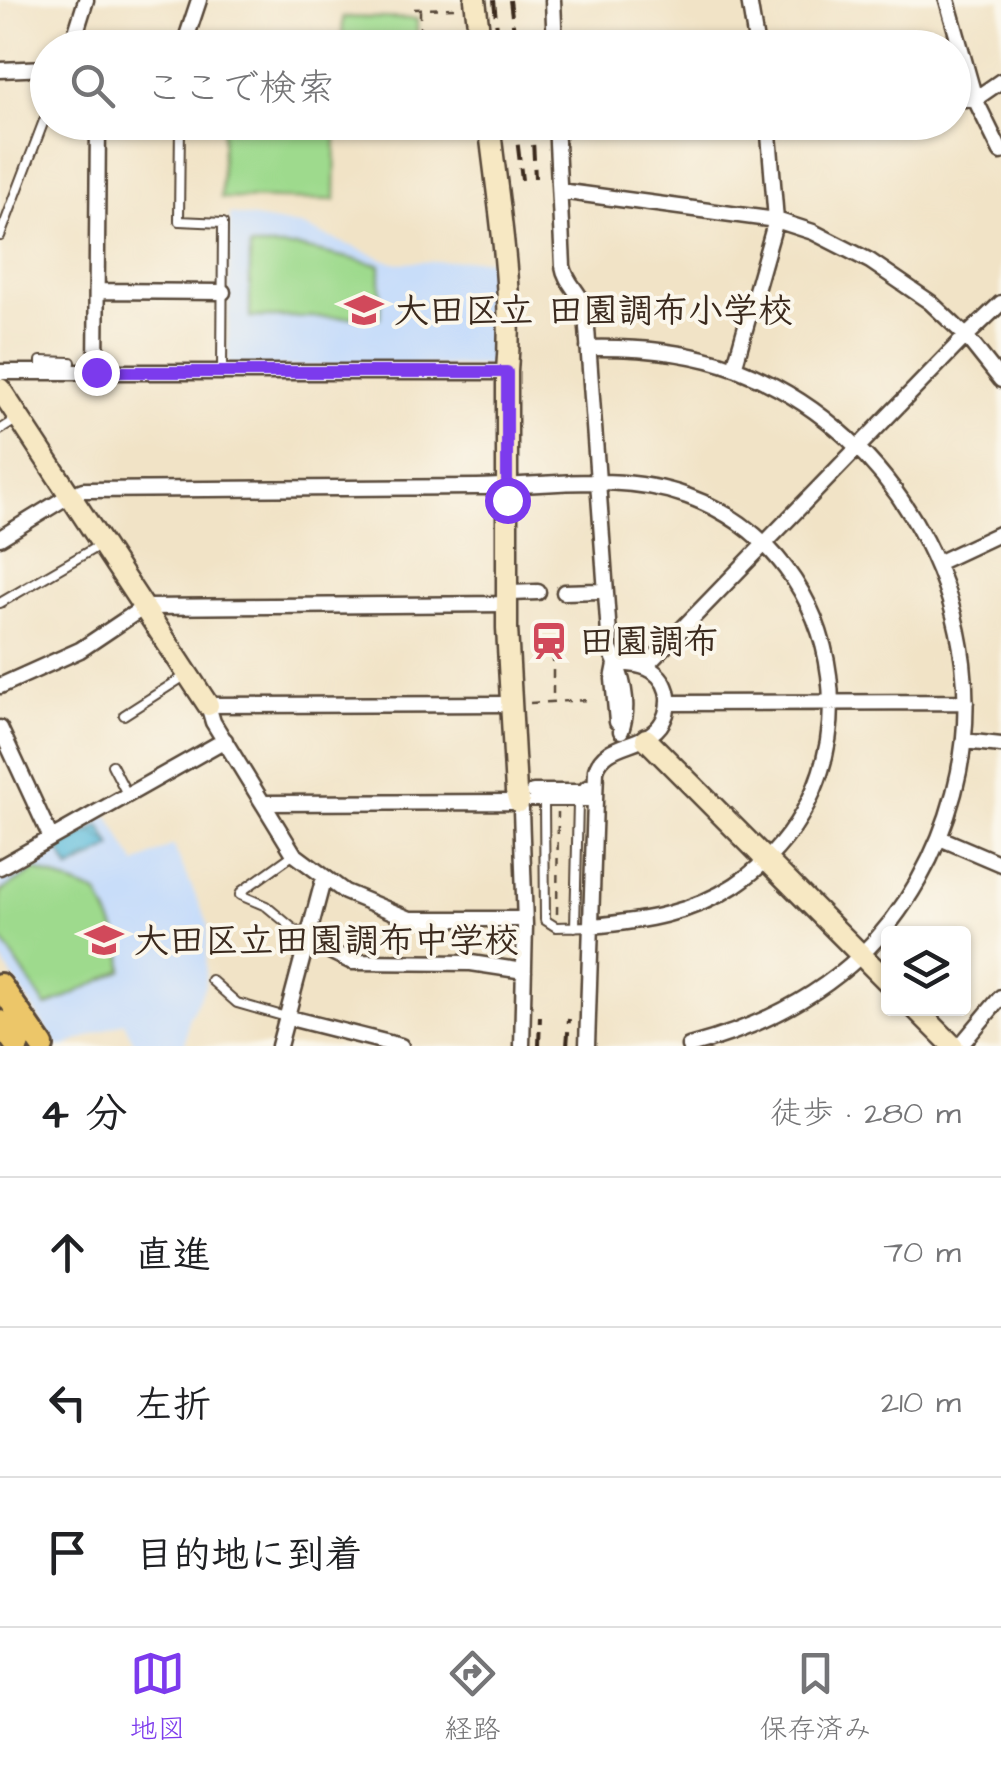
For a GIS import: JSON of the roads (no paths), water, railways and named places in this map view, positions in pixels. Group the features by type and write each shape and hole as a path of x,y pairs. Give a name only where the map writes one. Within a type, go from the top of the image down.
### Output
{"main road":[{"path":"0,985 42,1046"},
{"path":"0,1022 17,1046"}],"street":[{"path":"77,30 86,0"},
{"path":"189,30 200,0"},
{"path":"553,0 554,30"},
{"path":"749,0 754,30"},
{"path":"947,0 955,30"},
{"path":"475,4 479,30"},
{"path":"0,70 30,69"},
{"path":"971,99 1001,82"},
{"path":"971,85 1001,152"},
{"path":"96,372 98,140"},
{"path":"491,140 509,350 507,487 509,598 518,704 516,792 532,799"},
{"path":"557,140 564,275 584,300 609,639 623,679 625,720 632,738 767,860 881,975"},
{"path":"734,368 776,220 769,140"},
{"path":"560,191 796,225 889,272 930,302 966,336 1001,380"},
{"path":"97,291 223,292"},
{"path":"645,667 1001,302"},
{"path":"588,348 642,348 734,368 813,410 858,448 911,512 937,564 956,615 964,667 964,741 956,786 940,838 900,908 861,955 820,988 745,1029 690,1046"},
{"path":"0,372 507,372"},
{"path":"0,389 208,705 213,722 294,854 345,892 410,919 524,918"},
{"path":"0,538 83,490 639,484 687,496 730,517 764,544 791,576 816,620 828,664 832,702 827,750 817,785 790,834 767,860 726,891 672,915 592,926"},
{"path":"937,564 1001,532"},
{"path":"564,592 599,591"},
{"path":"0,686 80,650 144,607 509,598 538,592"},
{"path":"587,1046 592,926 591,795 598,764 632,738 661,726 668,703 664,683 654,672 645,667 616,664"},
{"path":"668,703 966,702"},
{"path":"208,705 518,704"},
{"path":"0,728 50,838"},
{"path":"0,867 225,740"},
{"path":"964,741 1001,745"},
{"path":"263,802 532,799 584,792 591,795"},
{"path":"522,1046 521,810 532,799"},
{"path":"940,838 1001,864"},
{"path":"279,1046 324,877"},
{"path":"307,940 352,962 471,963 524,971"},
{"path":"924,1016 956,1046 1001,998"},
{"path":"286,1016 401,1046"}],"lane":[{"path":"0,236 37,140"},
{"path":"180,140 179,221 223,223 222,372"},
{"path":"0,430 19,418"},
{"path":"0,602 102,544"},
{"path":"124,715 188,674"},
{"path":"112,766 128,796"},
{"path":"591,795 578,802 532,799 544,917 556,927 592,926"},
{"path":"575,927 578,802"},
{"path":"294,854 240,896 266,906 307,940"},
{"path":"211,980 238,1003 286,1016"}],"water":[{"path":"100,825 112,847 70,870 58,848"}],"railway":[{"path":"494,0 497,30"},
{"path":"510,0 514,30"},
{"path":"517,140 522,180"},
{"path":"533,140 535,178"},
{"path":"539,1046 540,1016"},
{"path":"567,1046 569,1019"}],"place":[{"name":"大田区立 田園調布小学校","path":"364,310"},
{"name":"田園調布","path":"549,641"},
{"name":"大田区立田園調布中学校","path":"104,940"}]}
